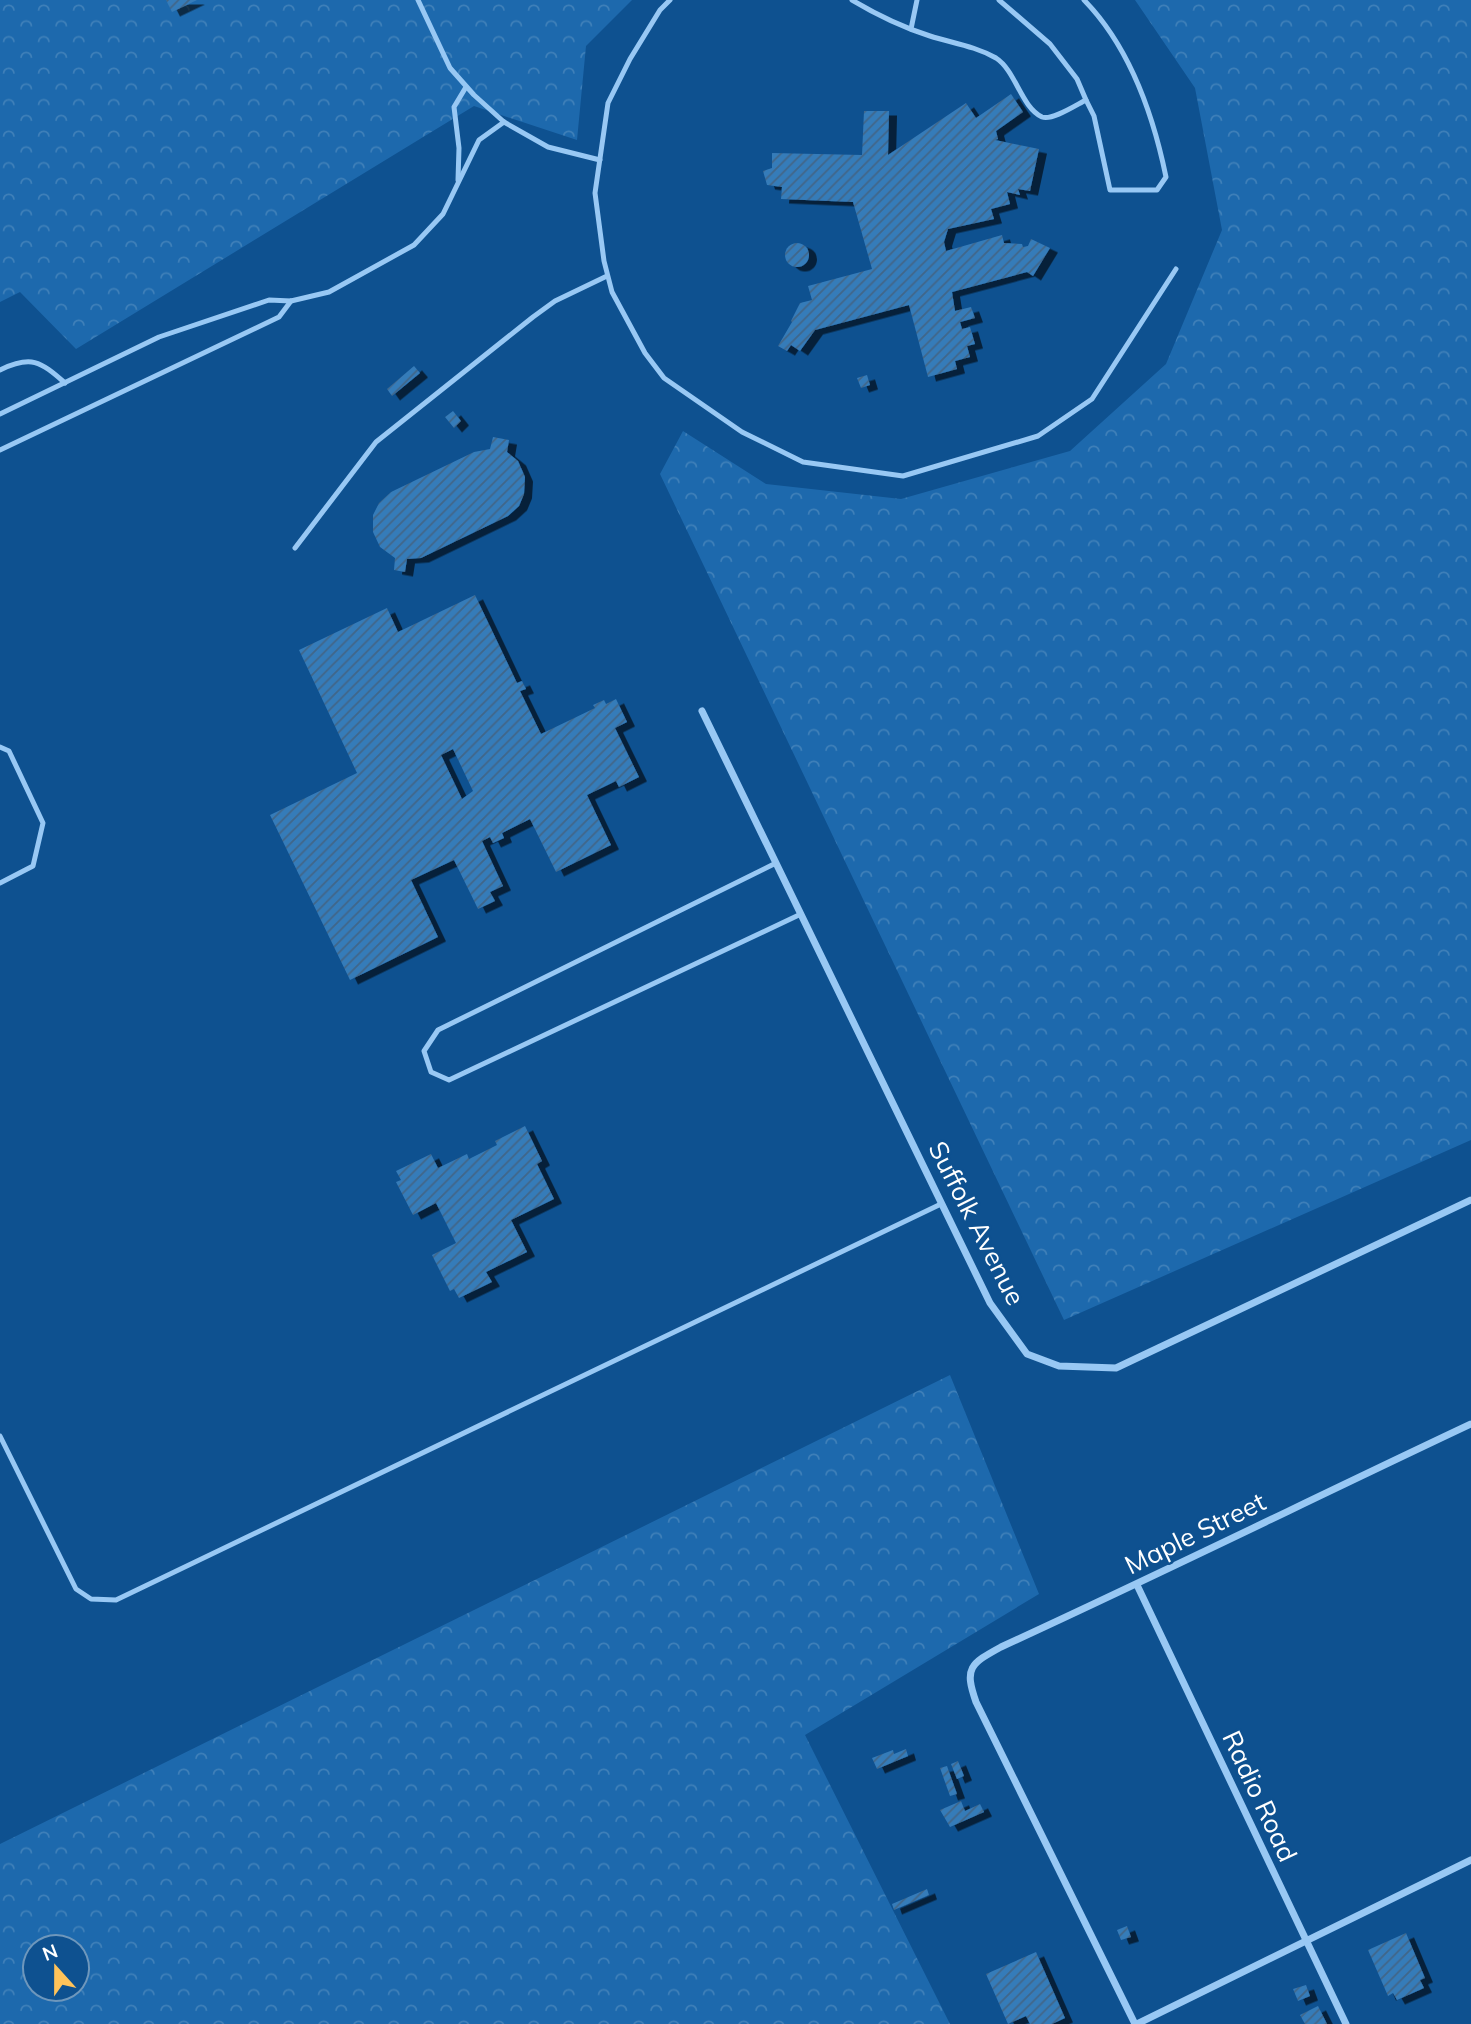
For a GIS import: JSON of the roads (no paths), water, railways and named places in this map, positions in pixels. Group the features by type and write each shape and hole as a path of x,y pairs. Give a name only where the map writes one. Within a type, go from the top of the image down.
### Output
{"street":[{"name":"Suffolk Avenue","path":"702,711 990,1303 1027,1354 1059,1366 1116,1368 1471,1200"},
{"name":"Maple Street","path":"1136,2024 976,1702 969,1682 970,1674 980,1659 1471,1424"},
{"name":"Radio Road","path":"1137,1585 1346,2024"},
{"path":"1136,2024 1471,1860"}],"lane":[{"path":"418,0 450,68 503,122 548,147 600,160"},
{"path":"670,0 660,10 630,59 608,103 595,193 604,261 612,292 625,320 645,354 664,378 742,432 803,462 903,476 1038,436 1091,399 1176,269"},
{"path":"852,0 879,17 931,37 966,45 998,59 1032,109 1044,118 1051,118 1086,100"},
{"path":"911,29 917,0"},
{"path":"999,0 1050,44 1077,79 1094,116 1110,190 1157,190 1166,177 1158,139 1128,61 1101,17 1084,0"},
{"path":"458,183 459,148 454,107 466,87"},
{"path":"0,414 159,337 269,300 291,301 329,292 414,245 443,214 479,140 503,122"},
{"path":"295,548 376,442 555,301 607,276"},
{"path":"0,450 278,317 291,301"},
{"path":"0,370 28,360 48,368 65,383"},
{"path":"0,747 9,751 43,823 33,866 0,883"},
{"path":"776,863 438,1031 424,1051 431,1073 449,1080 801,915"},
{"path":"0,1436 76,1589 90,1599 116,1600 941,1204"}]}
